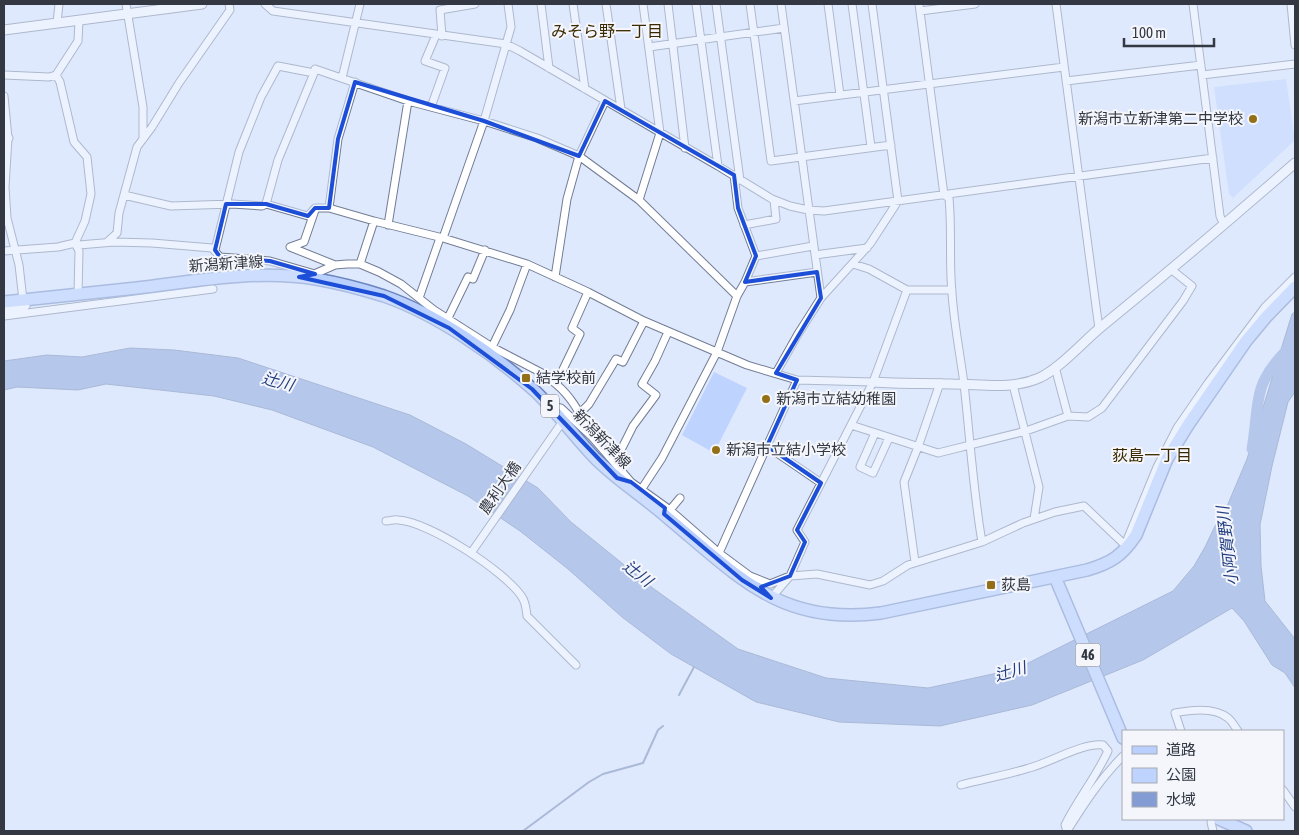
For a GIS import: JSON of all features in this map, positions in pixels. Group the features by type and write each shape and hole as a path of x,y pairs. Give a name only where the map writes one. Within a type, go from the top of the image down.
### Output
{"main road":[{"name":"新潟新津線","path":"4,302 226,277 299,277 348,286 384,296 418,311 449,328 503,364 552,407 595,458 617,478 667,512 742,580 771,598 821,614 855,616 882,613 1055,577"},
{"name":"5","path":"1055,577 1103,565 1114,560 1136,535 1167,459 1188,425 1246,341 1295,287"},
{"name":"46","path":"1055,577 1122,736"},
{"path":"1221,820 1246,831"}],"street":[{"path":"57,23 59,4"},
{"path":"126,4 143,107 143,139"},
{"path":"4,30 202,4"},
{"path":"106,243 117,234 118,213 138,147 179,83 230,10 229,4"},
{"path":"265,4 265,6 273,11 506,44 621,109 774,200 808,210 824,211 944,196 1213,158"},
{"path":"342,78 360,4"},
{"path":"431,107 444,68 425,61 439,35 440,10 475,4"},
{"path":"419,298 484,121 510,27 508,4"},
{"path":"541,4 549,68"},
{"path":"573,4 585,89"},
{"path":"606,4 621,109"},
{"path":"639,200 660,133 643,4"},
{"path":"668,4 685,148"},
{"path":"696,4 718,166"},
{"path":"641,490 662,458 716,352 756,256 738,208 737,178 716,4"},
{"path":"750,4 770,161 891,145"},
{"path":"781,4 821,298"},
{"path":"828,4 840,95"},
{"path":"852,4 871,147"},
{"path":"776,373 821,298 867,248 890,216 898,201 872,4"},
{"path":"944,196 919,7 975,4"},
{"path":"1056,4 1099,329"},
{"path":"1193,4 1220,216 1224,225"},
{"path":"1291,4 1295,45"},
{"path":"4,75 49,77 56,75 78,41 79,20"},
{"path":"649,47 784,28"},
{"path":"1202,75 1295,64"},
{"path":"1066,81 1200,65"},
{"path":"215,250 239,152 261,98 278,66 314,73"},
{"path":"794,101 1064,67"},
{"path":"266,204 278,160 315,69 408,101 484,121 537,138 579,156 639,200 738,296"},
{"path":"56,75 66,101 74,142 86,157 91,194 85,221 75,243 79,252 78,294"},
{"path":"329,208 338,139 355,82"},
{"path":"4,96 7,218 19,266 23,300 26,306 4,309"},
{"path":"388,225 408,101"},
{"path":"555,277 567,199 579,156 605,101"},
{"path":"124,195 171,206 226,204 262,206 266,204 308,216 315,208 329,208 485,250 527,264 588,292 644,321 747,365 797,380 873,382 904,385 1014,385 1040,378 1055,367 1172,270 1295,163"},
{"path":"944,196 949,198 954,324 964,384 975,499 982,542"},
{"path":"744,225 776,219 774,200"},
{"path":"315,208 304,242 290,247 335,265"},
{"path":"360,264 374,221"},
{"path":"4,251 58,247 75,243 79,245 152,243 212,248 220,257 270,262 315,274"},
{"path":"756,256 813,246"},
{"path":"814,255 867,248"},
{"path":"448,318 468,277 472,279 485,250"},
{"path":"299,277 315,274 335,265 360,264 380,272 401,284 434,310 492,348 542,373 565,392 592,437"},
{"path":"492,348 510,310 527,264"},
{"path":"853,264 869,269 908,290 952,290"},
{"path":"850,425 938,452 1026,432 1068,416 1088,417 1102,408 1183,301 1192,286 1172,270"},
{"path":"745,282 817,272"},
{"path":"750,576 770,584 790,576 817,574 870,585 883,581 915,562 982,542 1034,519 1070,508 1084,506 1127,545 1157,467 1177,428 1265,307 1295,278"},
{"path":"4,316 213,289"},
{"path":"552,407 561,408 579,427 592,437 631,482 750,576 771,598 790,576 805,542 797,530 873,382 908,290"},
{"path":"556,384 580,334 572,328 588,292"},
{"path":"579,414 589,404 616,359 623,362 644,321"},
{"path":"612,460 621,450 633,426 656,395 642,384 668,332"},
{"path":"1055,367 1068,416"},
{"path":"720,553 797,380"},
{"path":"915,562 904,482 940,384"},
{"path":"1014,385 1040,488 1034,519"},
{"path":"565,392 579,427"},
{"name":"農利大橋","path":"473,550 563,421"},
{"path":"876,433 860,467 872,473 889,438"},
{"path":"767,446 821,483"},
{"path":"617,478 631,482"},
{"path":"667,512 680,498"},
{"path":"386,521 398,520 413,524 473,550 521,596 526,607 527,616 576,665"},
{"path":"1181,730 1176,713 1196,710 1210,711 1228,717 1237,730"},
{"path":"961,785 989,780 1032,768 1088,746 1103,745 1108,751 1071,813 1065,825 1067,831"},
{"path":"1067,831 1090,793 1122,757"},
{"path":"1284,791 1295,807"}],"highlighted area":[{"path":"355,82 484,121 579,156 605,101 621,109 734,175 738,208 756,256 745,282 817,272 821,298 776,373 797,380 767,446 821,483 797,530 805,542 790,576 761,587 771,598 742,580 664,514 665,508 631,482 617,478 532,389 449,328 384,296 299,277 315,274 270,261 220,257 215,250 226,204 266,204 308,216 315,208 329,208 338,139"}],"green space":[{"name":"新潟市立新津第二中学校","path":"1286,79 1295,140 1233,198 1229,194 1214,87"},
{"path":"714,372 747,388 714,453 682,435"}],"water":[{"name":"辻川","path":"1295,312 1295,392 1288,402 1260,525 1261,566 1265,601 1295,639 1295,688 1285,673 1272,665 1244,621 1232,608 1143,660 1032,705 940,726 839,722 756,702 671,654 622,617 568,569 520,531 468,496 373,447 272,410 214,396 106,384 78,390 17,387 4,390 4,361 47,355 82,357 130,348 174,350 238,358 410,415 466,444 538,488 571,522 654,589 738,649 826,678 928,688 1016,669 1173,591 1194,566 1225,511 1247,459 1292,314"}],"waterway":[{"name":"小阿賀野川","path":"1252,449 1262,385 1275,364 1295,342"},
{"path":"679,695 694,667"},
{"path":"523,831 589,782 603,774 643,763 658,730 663,726"}],"place":[{"name":"新潟市立新津第二中学校","path":"1253,119"},
{"name":"結学校前","path":"526,378"},
{"name":"新潟市立結幼稚園","path":"766,399"},
{"name":"新潟市立結小学校","path":"716,450"},
{"name":"荻島","path":"991,585"}],"district":[{"name":"みそら野一丁目","path":"607,31"},
{"name":"荻島一丁目","path":"1152,455"}]}
